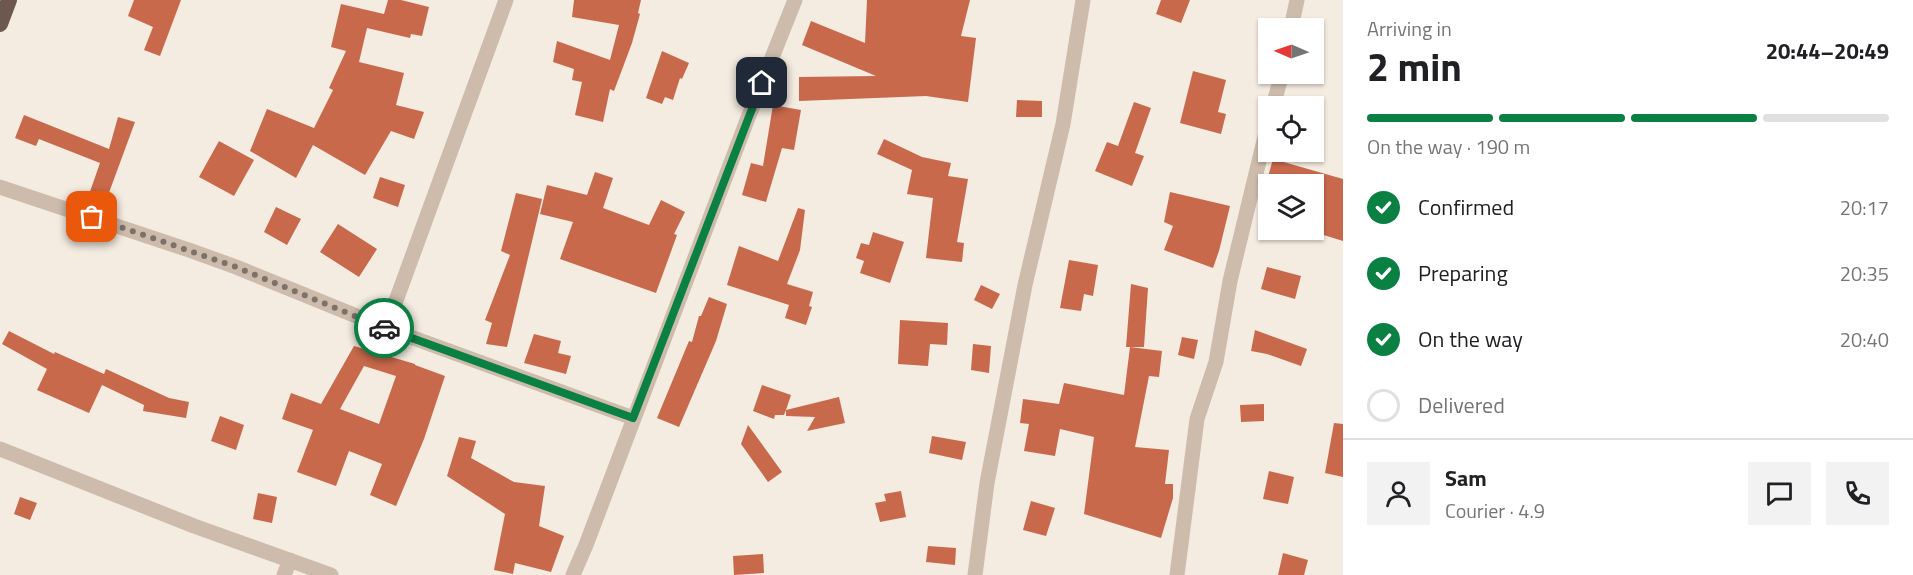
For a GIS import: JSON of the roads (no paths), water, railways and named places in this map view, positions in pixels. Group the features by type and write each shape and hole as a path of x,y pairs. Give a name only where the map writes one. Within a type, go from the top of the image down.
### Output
{"highway":[{"path":"0,24 9,0"}],"street":[{"path":"386,328 506,0"},
{"path":"573,575 795,0"},
{"path":"975,575 987,483 1024,285 1063,124 1083,0"},
{"path":"1293,18 1297,0"},
{"path":"1177,575 1197,419 1216,362 1230,281 1259,162"},
{"path":"0,187 227,263 386,328 633,418"},
{"path":"0,449 194,526 287,568 331,575"}]}
